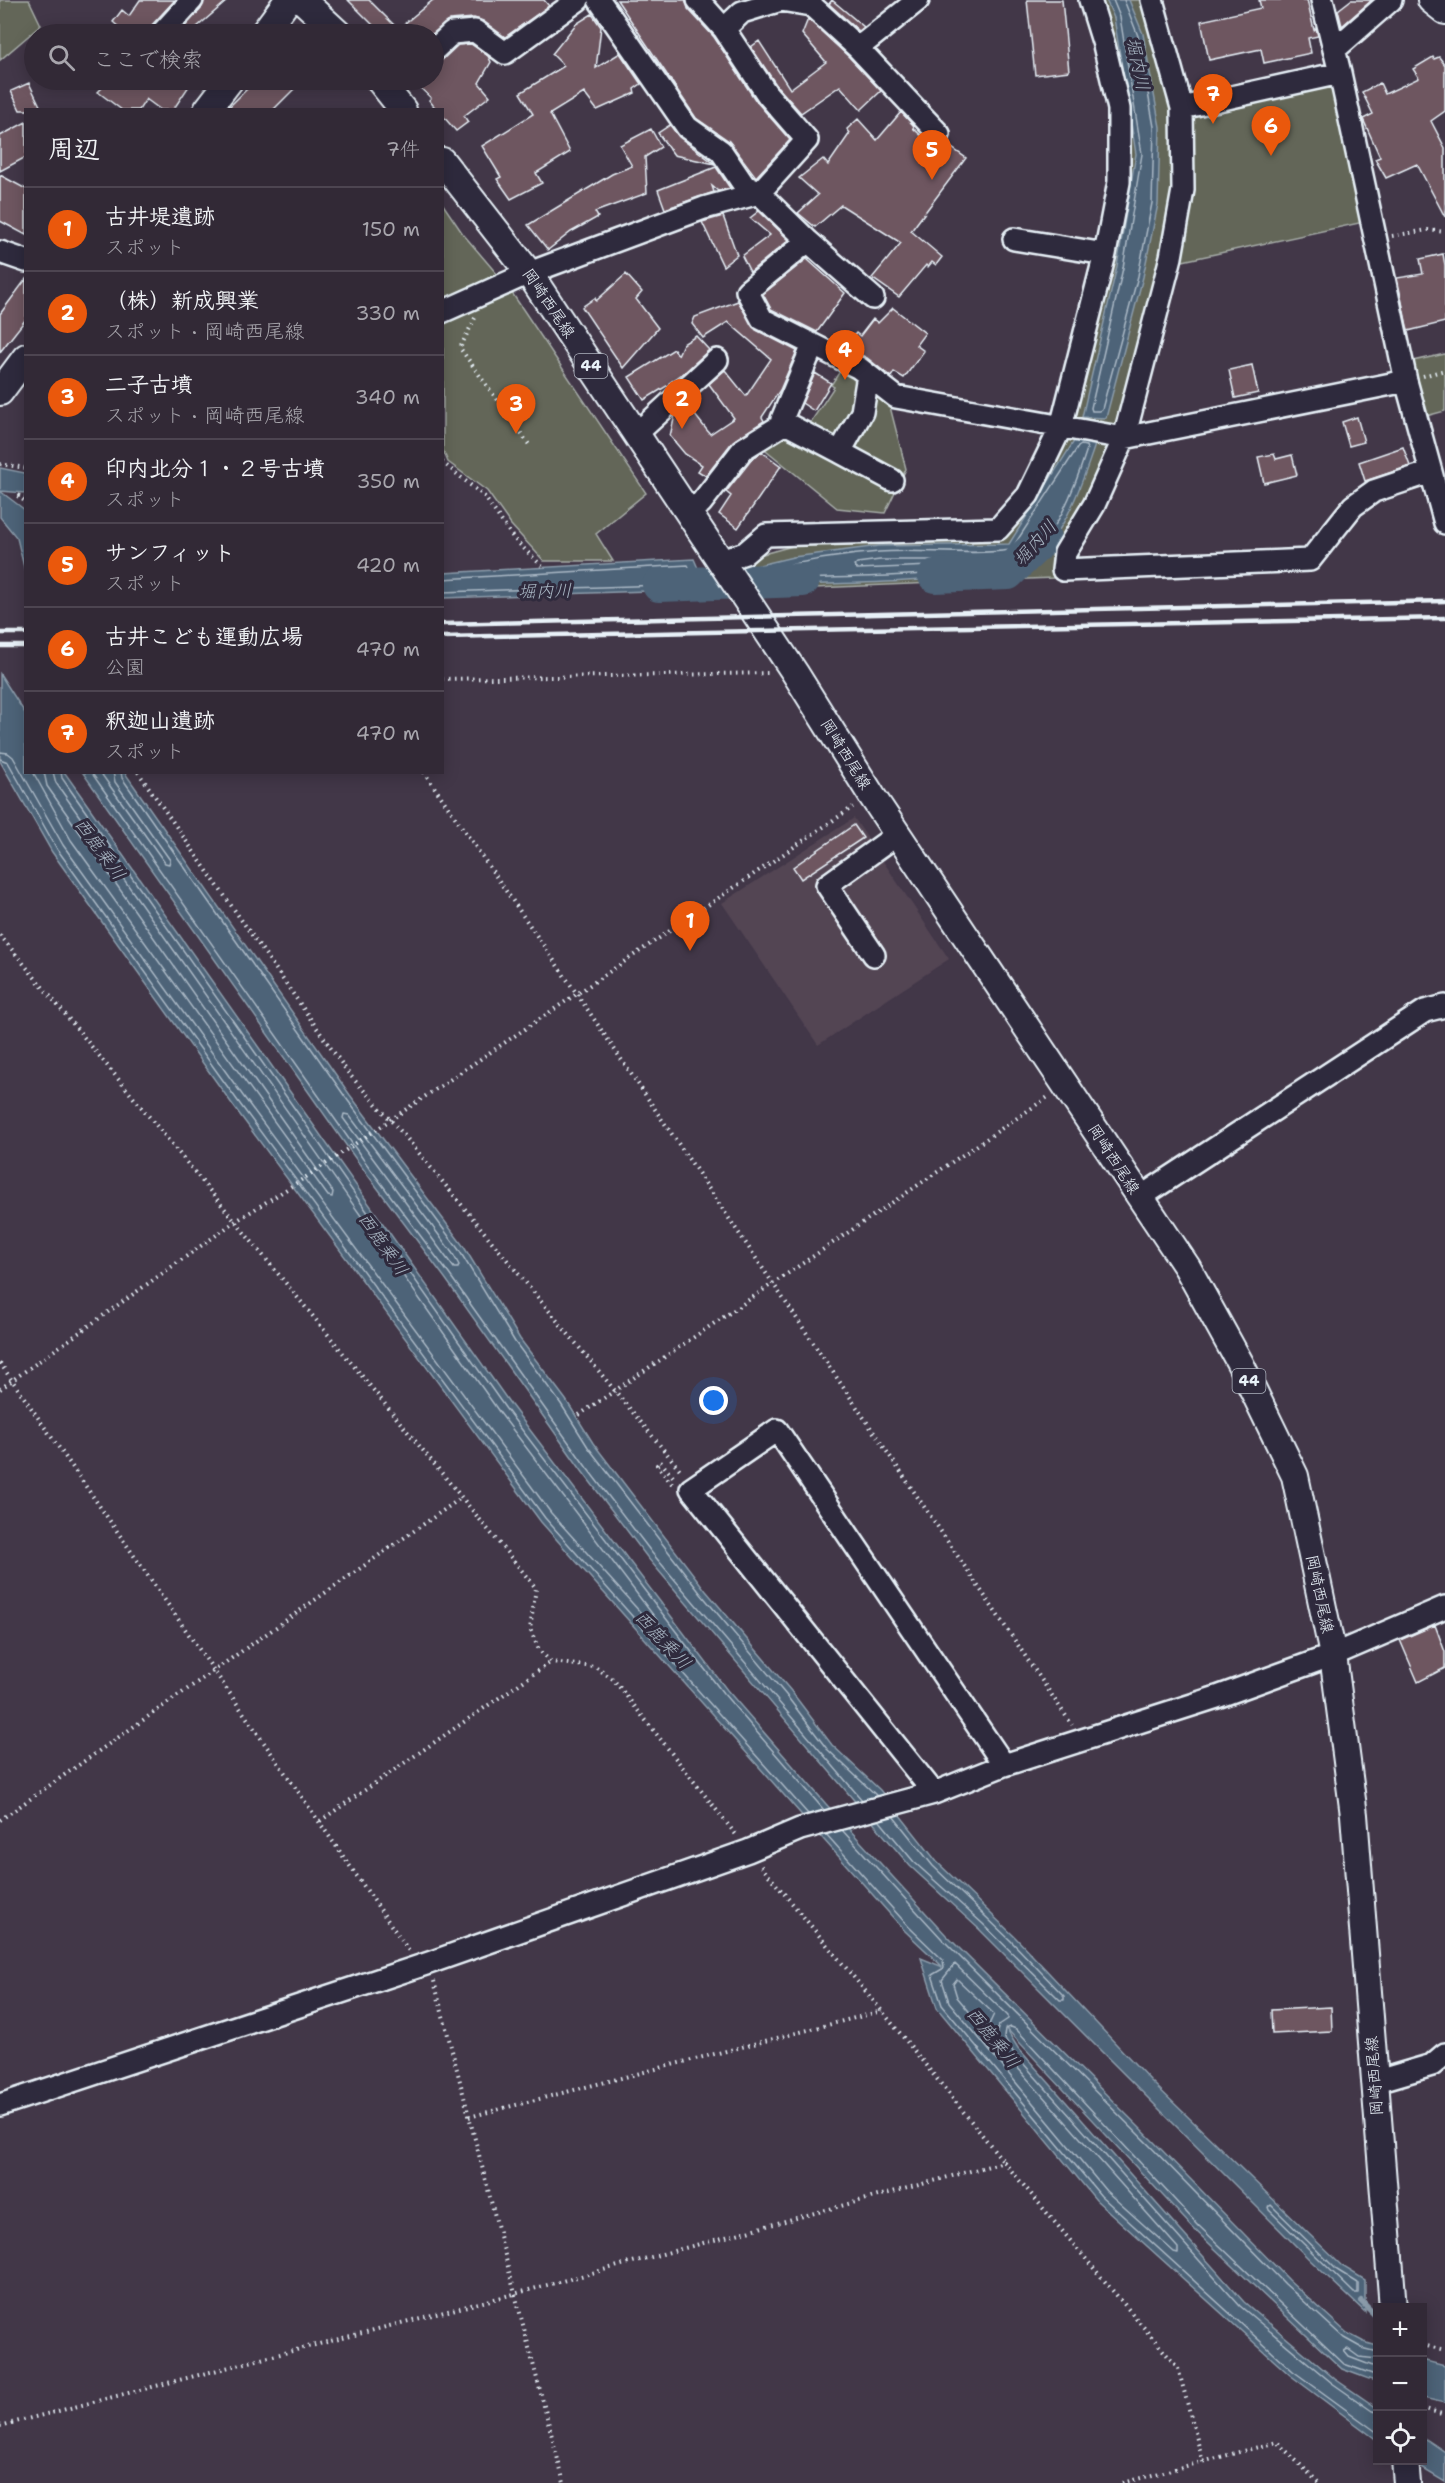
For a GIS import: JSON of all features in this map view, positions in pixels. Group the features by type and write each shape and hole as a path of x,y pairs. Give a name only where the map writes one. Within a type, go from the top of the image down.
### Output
{"main road":[{"path":"270,24 288,0"},
{"path":"302,0 328,24"},
{"path":"1431,0 1445,11"},
{"path":"209,108 222,90"},
{"name":"岡崎西尾線","path":"444,163 530,273 795,673 872,796 1187,1267 1240,1363 1294,1476 1334,1655 1354,1815 1393,2303"},
{"path":"0,392 24,360"},
{"path":"1406,2465 1407,2483"}],"street":[{"path":"170,24 192,0"},
{"path":"599,0 687,127 721,151 744,185 759,193 807,242 873,298"},
{"path":"444,311 530,273 704,208 759,193 807,140 767,94 724,29 698,0"},
{"path":"724,29 742,12 781,0 811,5 819,4 939,134"},
{"path":"858,48 918,0"},
{"path":"730,576 745,553 766,535 998,529 1028,495 1061,427 1105,254 1119,182 1119,109 1104,45 1090,0"},
{"path":"1152,0 1182,108 1183,190 1171,257 1124,438 1094,505 1065,553 1063,570 1310,560 1353,506 1374,491 1425,474"},
{"path":"1322,0 1377,238 1406,381 1444,517"},
{"path":"1334,50 1391,0"},
{"path":"444,41 452,33 475,31 506,53 569,3"},
{"path":"1182,108 1340,73"},
{"path":"1014,239 1105,254"},
{"path":"807,242 747,291 762,319 868,375 896,397 1124,438 1406,381"},
{"path":"0,252 24,260"},
{"path":"813,345 782,419 785,423 891,480"},
{"path":"636,434 717,360"},
{"path":"840,452 862,412 868,375"},
{"path":"687,510 701,503 743,448 785,423"},
{"path":"874,955 827,885 898,834"},
{"path":"1139,1198 1425,1011 1445,1006"},
{"path":"934,1792 688,1482 777,1430 1004,1765"},
{"path":"0,2105 424,1964 748,1851 800,1829 934,1792 1004,1765 1217,1697 1334,1655 1445,1607"},
{"path":"1374,2082 1432,2065 1445,2054"}],"path":[{"path":"1377,238 1428,230 1445,232"},
{"path":"470,300 475,319 460,348 530,446"},
{"path":"0,464 24,468"},
{"path":"444,464 484,496 514,539 542,566"},
{"path":"24,497 16,495 24,501"},
{"path":"444,679 795,673"},
{"path":"139,774 349,1074 390,1120 688,1482"},
{"path":"425,774 1082,1740"},
{"path":"0,1389 237,1221 306,1177 872,796"},
{"path":"1,938 237,1221 461,1498 537,1588 530,1629 539,1650 551,1662"},
{"path":"579,1415 1065,1086"},
{"path":"0,1363 320,1821 424,1964 469,2117 564,2483"},
{"path":"660,1461 677,1482 688,1482 675,1488 657,1465 660,1461"},
{"path":"0,1820 461,1498"},
{"path":"320,1821 551,1662 595,1666 613,1679 748,1851 1004,2162 1178,2368 1203,2462"},
{"path":"469,2117 882,2011"},
{"path":"0,2426 514,2294 1004,2162"},
{"path":"1427,2346 1445,2350"},
{"path":"1427,2410 1445,2415"},
{"path":"1122,2483 1277,2442 1319,2483"}],"shaded area":[{"path":"854,818 949,959 818,1045 722,903"}],"green space":[{"path":"0,0 29,0 41,24 24,24 24,40 0,60"},
{"path":"1097,0 1145,0 1168,89 1175,169 1161,268 1117,421 1079,514 1053,552 1053,578 766,590 748,558 800,544 1024,515 1129,170"},
{"path":"1333,79 1364,222 1178,262 1191,119 1198,111"},
{"path":"444,206 463,234 497,274 444,300"},
{"path":"510,290 646,493 596,534 613,561 544,561 511,525 487,491 448,462 444,452 444,314"},
{"path":"1445,354 1445,411 1426,416 1413,361"},
{"path":"844,365 887,395 906,469 885,513 837,508 761,446 786,429 801,437 834,387 831,385"}],"water":[{"path":"1106,0 1129,0 1143,34 1160,127 1158,204 1143,277 1106,418 1082,417 1117,266 1136,154 1114,18"},
{"path":"1076,438 1096,442 1070,511 1061,527 1038,556 1020,569 902,581 759,586 747,568 793,557 879,546 1009,544"},
{"path":"0,468 24,473 24,493 0,491"},
{"path":"0,491 24,509 24,567 17,538 0,517"},
{"path":"694,559 707,589 444,598 444,573"},
{"name":"西鹿乗川","path":"0,674 24,711 24,774 66,774 511,1405 727,1690 826,1804 946,1935 1289,2280 1347,2333 1373,2345 1373,2381 1342,2369 1195,2230 1005,2027 1018,2048 1244,2302 1335,2379 1373,2405 1373,2437 1290,2375 1096,2200 937,2008 921,1958 943,1967 905,1931 541,1522 235,1108 52,852 0,761"},
{"path":"84,774 126,774 350,1095 464,1247 520,1339 566,1400 593,1443 706,1591 791,1691 832,1745 880,1790 937,1862 1015,1937 1151,2081 1342,2266 1365,2280 1365,2312 1311,2261 979,1929 910,1866 647,1557 358,1162"},
{"path":"1427,2361 1445,2366 1445,2403 1427,2399"},
{"path":"1427,2440 1445,2452 1445,2482 1417,2465 1427,2465"}],"building":[{"path":"140,0 175,0 153,24 115,24 113,22 122,10 129,16"},
{"path":"204,0 228,0 200,24 187,24 201,9"},
{"path":"348,0 369,0 393,24 372,24"},
{"path":"433,0 544,0 549,6 505,37 483,21 474,18 450,20 444,25 404,24"},
{"path":"617,0 686,0 688,9 714,37 756,101 790,140 756,177 729,141 696,118"},
{"path":"832,0 864,27 859,31 829,4"},
{"path":"1027,0 1062,0 1069,71 1035,75"},
{"path":"1259,0 1307,0 1314,30 1316,28 1318,36 1308,38 1311,53 1264,63 1261,49 1209,60 1201,21 1261,8"},
{"path":"1351,0 1372,0 1342,26 1338,10"},
{"path":"592,14 601,27 596,68 620,53 641,84 634,89 635,93 597,110 584,93 550,114 570,152 536,173 542,183 511,199 497,179 501,177 482,146 533,114 520,93 564,66 552,54 576,24"},
{"path":"808,19 881,91 861,110 840,86 801,113 777,86 751,47 759,41 790,89 826,62 802,34"},
{"path":"471,44 488,56 491,62 479,83 490,96 464,116 468,122 456,131 444,117 444,108 435,108 429,100 431,98 423,90 444,90 444,58 458,45"},
{"path":"1433,57 1434,59 1439,57 1445,65 1445,111 1431,121 1445,148 1445,217 1417,164 1386,178 1375,159 1380,157 1363,119 1373,114 1362,92 1380,83 1385,94 1419,78 1413,69"},
{"path":"24,85 24,90 32,90 41,108 20,110 11,91"},
{"path":"100,90 186,90 174,108 158,108 146,99 140,108 119,108 98,92"},
{"path":"246,90 293,90 275,108 228,108"},
{"path":"901,112 914,126 913,128 937,150 946,144 966,158 911,231 942,257 936,265 932,262 928,267 926,265 899,297 872,278 901,243 841,205 815,227 798,213 818,195 799,178 823,159 828,165 850,133 847,129 858,119 877,140"},
{"path":"24,123 24,158 0,171 0,136"},
{"path":"670,125 679,137 715,164 674,155 658,133"},
{"path":"651,129 661,147 645,157 647,193 595,212 598,217 571,232 548,250 528,225 612,174 632,166 620,145"},
{"path":"716,167 730,188 718,191 712,186 714,192 665,209 658,190"},
{"path":"0,175 24,188 24,234 0,221"},
{"path":"759,211 789,240 750,272 742,256 770,235 750,218"},
{"path":"723,216 737,255 723,266 702,222"},
{"path":"1443,254 1445,322 1408,331 1397,278 1423,274 1420,259"},
{"path":"808,258 845,293 817,332 771,309 763,294"},
{"path":"626,274 642,292 636,299 658,328 623,368 582,307 595,298 596,301"},
{"path":"24,282 24,322 0,352 0,314"},
{"path":"738,301 756,330 797,351 780,390 762,417 764,421 733,441 706,476 698,471 702,465 685,454 670,436 675,415 687,405 710,434 734,418 709,384 725,370 746,396 771,359 728,322 703,338 692,324 695,317"},
{"path":"893,308 925,333 916,345 924,351 904,378 894,372 891,377 867,358 845,347 856,333 860,336 873,319 878,323"},
{"path":"696,336 709,350 670,384 644,400 629,377 674,349 678,355 683,344"},
{"path":"1252,365 1258,393 1235,398 1229,370"},
{"path":"815,373 831,383 814,411 802,403"},
{"path":"1357,417 1364,442 1349,446 1342,422"},
{"path":"1403,447 1410,466 1365,481 1359,462"},
{"path":"762,452 781,466 738,528 719,514 731,496 726,492 752,459"},
{"path":"1274,454 1276,459 1292,455 1297,475 1264,483 1258,457"},
{"path":"854,825 863,838 801,879 793,867"},
{"path":"1435,1625 1445,1652 1445,1668 1418,1682 1400,1640"},
{"path":"1331,2007 1332,2031 1272,2034 1271,2010"}],"waterway":[{"name":"堀内川","path":"935,576 1008,573 1044,538"},
{"name":"堀内川","path":"659,585 803,580"},
{"path":"1361,2301 1373,2313"}],"railway":[{"path":"444,624 1445,601"},
{"path":"444,637 1445,618"},
{"path":"0,633 24,633"},
{"path":"0,646 24,646"}],"place":[{"name":"釈迦山遺跡","path":"1213,124"},
{"name":"古井こども運動広場","path":"1271,156"},
{"name":"サンフィット","path":"932,180"},
{"name":"印内北分１・２号古墳","path":"845,380"},
{"name":"（株）新成興業","path":"682,429"},
{"name":"二子古墳","path":"516,434"},
{"name":"古井堤遺跡","path":"690,951"}]}
